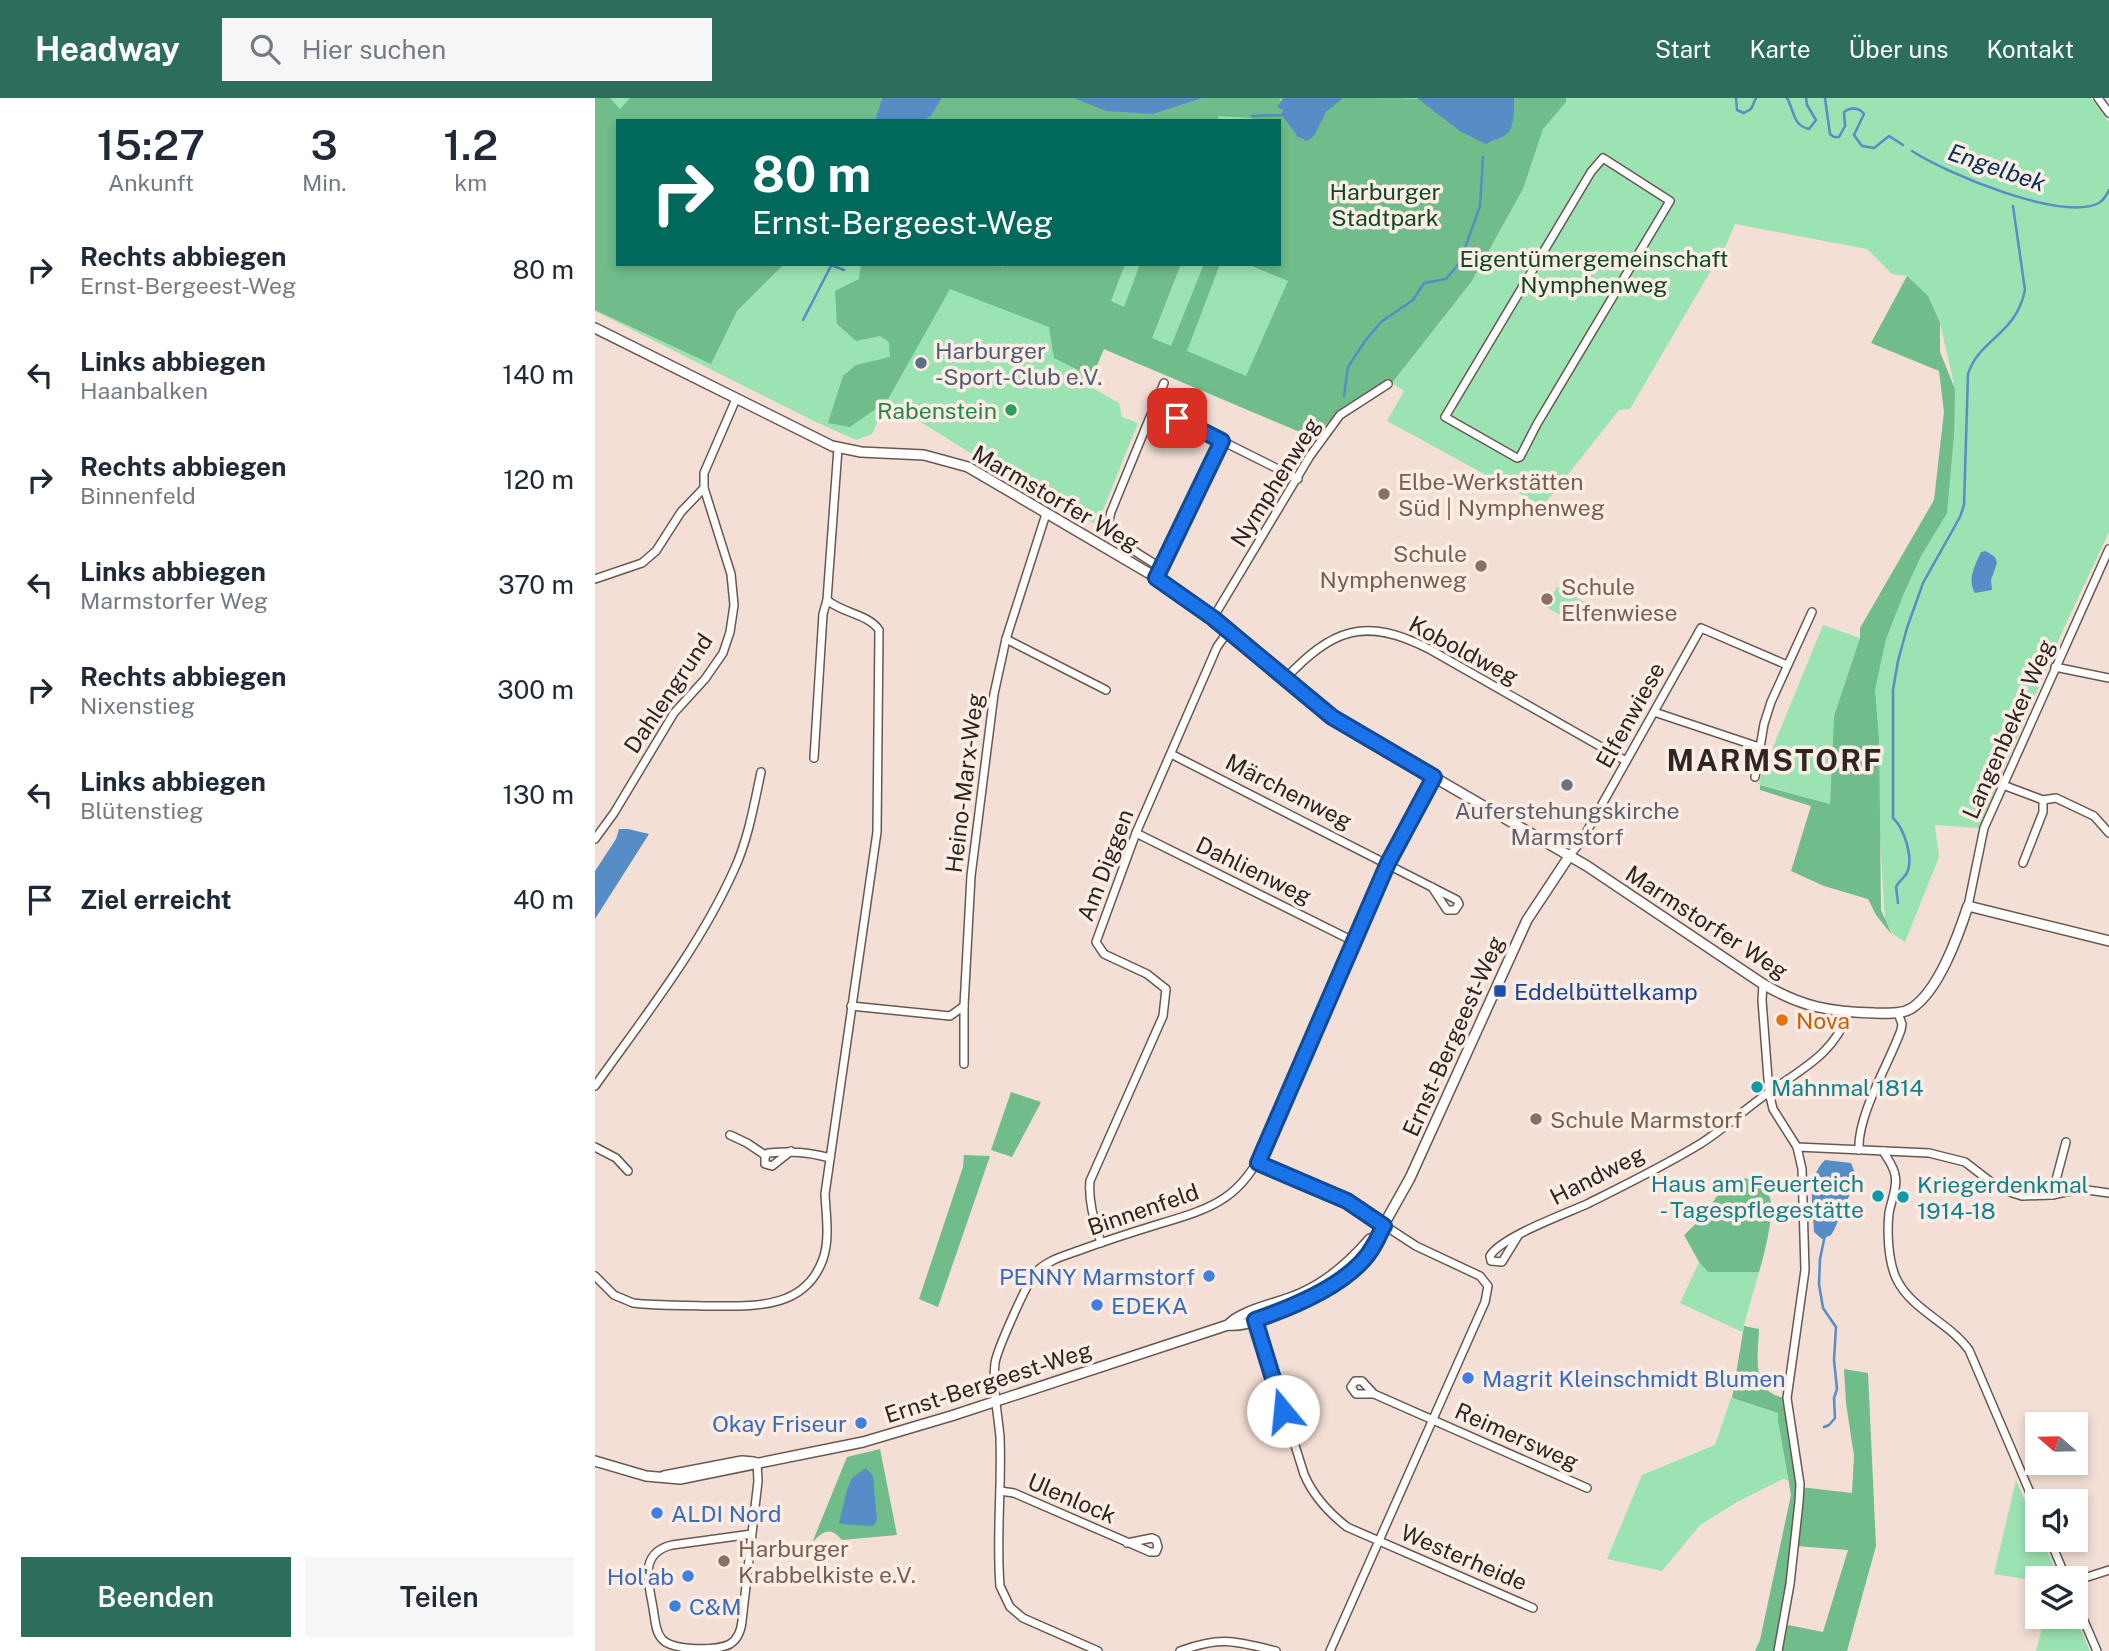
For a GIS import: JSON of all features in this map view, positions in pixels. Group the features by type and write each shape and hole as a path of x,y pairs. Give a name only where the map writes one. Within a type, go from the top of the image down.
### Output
{"street":[{"path":"2098,98 2109,113"},
{"path":"1604,158 1670,201 1520,457 1517,458 1488,443 1445,417 1591,172 1604,158"},
{"name":"Marmstorfer Weg","path":"595,329 838,448 874,454 924,455 961,464 1156,578 1213,618 1339,722 1570,855 1763,984 1803,1004 1848,1012 1898,1013"},
{"path":"1164,383 1154,407 1298,479"},
{"name":"Nymphenweg","path":"1213,618 1310,456 1340,415 1388,384"},
{"path":"595,579 642,563 656,551 681,512 704,488 704,473 736,399"},
{"name":"Marmstorfer Weg","path":"1154,407 1111,512 1109,523 1119,540 1161,568"},
{"path":"1156,578 1222,441"},
{"path":"814,758 823,614 827,600 838,448"},
{"name":"Dahlengrund","path":"595,839 614,813 674,713 705,680 723,653 730,632 734,606 731,574 704,488"},
{"name":"Heino-Marx-Weg","path":"964,1064 964,1006 975,828 994,694 1006,639 1047,514"},
{"name":"Langenbeker Weg","path":"1898,1013 1918,1003 1951,955 1968,906 1984,828 2109,550"},
{"path":"595,1276 614,1295 633,1303 758,1307 798,1293 816,1274 824,1258 827,1240 825,1194 877,832 879,631 875,624 827,600"},
{"path":"1755,777 1759,747 1771,702 1812,612"},
{"name":"Elfenwiese","path":"1570,855 1578,847 1702,628 1787,665"},
{"name":"Am Diggen","path":"1101,1243 1092,1212 1090,1181 1163,1016 1166,989 1147,974 1104,954 1096,942 1136,833 1217,647 1229,631"},
{"name":"Koboldweg","path":"1285,679 1308,655 1329,641 1355,632 1386,631 1429,649 1626,761"},
{"path":"1006,639 1106,690"},
{"path":"2055,667 2109,678"},
{"path":"1654,712 1759,747"},
{"name":"Märchenweg","path":"1171,754 1388,863"},
{"path":"595,1086 711,915 735,869 761,772"},
{"name":"Binnenfeld","path":"1098,1651 1023,1618 1006,1601 1000,1586 1000,1491 995,1366 997,1356 1030,1280 1047,1263 1101,1243 1175,1221 1216,1204 1248,1178 1258,1163 1388,863 1434,777"},
{"path":"2003,785 2043,800 2056,798 2094,816 2109,833"},
{"path":"2022,863 2043,812 2043,800"},
{"name":"Dahlienweg","path":"1136,833 1355,942"},
{"name":"Ernst-Bergeest-Weg","path":"595,1461 635,1474 659,1477 863,1442 1228,1325 1235,1326 1254,1316 1306,1300 1329,1287 1375,1244 1410,1178 1522,929 1570,855"},
{"path":"1388,863 1432,887"},
{"path":"1968,906 2109,941"},
{"path":"1763,984 1769,1092 1773,1109 1797,1147 1802,1169 1804,1270 1787,1398 1800,1495 1778,1651"},
{"path":"851,1006 950,1016 964,1006"},
{"name":"Handweg","path":"1518,1236 1589,1203 1701,1143 1769,1092 1815,1062 1841,1031 1848,1012"},
{"path":"1859,1150 1858,1138 1864,1118 1900,1032 1902,1024 1898,1013"},
{"path":"730,1135 765,1155 804,1151 830,1158"},
{"path":"2052,1195 2066,1142"},
{"path":"595,1147 616,1158 628,1171"},
{"path":"1797,1147 1929,1153 1955,1158 1965,1162 2000,1189 2022,1196 2052,1195 2080,1189 2109,1194"},
{"path":"765,1155 765,1164 772,1166 791,1151"},
{"path":"1884,1151 1896,1177 1889,1214 1892,1266 1896,1279 1913,1302 1959,1338 1969,1350 2028,1489"},
{"path":"1258,1163 1347,1201 1427,1251 1481,1276 1488,1284 1487,1297 1331,1651"},
{"name":"Westerheide","path":"1254,1316 1293,1443 1311,1489 1323,1506 1347,1527 1533,1608"},
{"name":"Reimersweg","path":"1374,1394 1587,1488"},
{"path":"752,1534 672,1545 655,1553 649,1565 648,1579 656,1628 665,1642 681,1648 720,1648 736,1639 741,1629 752,1534 758,1481 757,1462"},
{"name":"Ulenlock","path":"1000,1491 1014,1493 1128,1543"},
{"path":"2088,1577 2109,1570"},
{"path":"2088,1629 2097,1651"},
{"path":"1180,1651 1222,1640 1276,1651"}],"green space":[{"name":"Harburger Stadtpark","path":"595,98 2091,98 2109,122 2109,532 2063,630 1979,828 1935,825 1939,857 1905,942 1893,934 1885,921 1871,691 1888,605 1946,494 1954,384 1940,323 1907,276 1892,274 1867,249 1735,224 1727,243 1630,409 1619,410 1543,506 1387,421 1404,391 1392,383 1472,281 1523,189 1314,438 1103,349 1089,386 1119,403 1122,417 1138,423 1097,525 996,469 887,401 872,434 856,440 595,311"},
{"path":"595,98 610,98 620,109 630,98 882,98 876,119 616,119 616,266 782,266 737,311 711,364 595,310"},
{"path":"942,98 1074,98 1153,114 1203,98 1283,98 1280,99 1281,113 1303,140 1314,136 1328,109 1343,98 1419,99 1464,133 1485,140 1503,136 1511,128 1514,98 1566,98 1566,102 1543,129 1523,189 1472,281 1392,383 1336,414 1314,438 1104,349 1092,377 1054,358 1049,327 950,289 887,401 850,427 828,423 843,376 856,365 890,357 889,342 880,336 856,341 837,324 835,291 859,279 861,266 1124,266 1111,301 1124,307 1139,266 1180,266 1152,338 1171,346 1203,266 1219,266 1187,351 1246,376 1288,281 1252,266 1281,266 1281,119 1219,116 1218,119 927,119"},
{"path":"1907,276 1928,296 1940,323 1940,352 1955,389 1954,435 1947,513 1921,556 1904,593 1886,639 1875,690 1879,739 1881,910 1892,935 1876,915 1868,899 1824,886 1791,871 1811,806 1760,790 1760,785 1830,804 1834,716 1860,638 1860,628 1934,500 1944,412 1939,371 1871,343"},
{"path":"1557,587 1588,604 1576,624 1546,607"},
{"path":"1823,625 1860,638 1834,716 1830,804 1758,784"},
{"path":"1011,1092 1041,1102 1012,1157 991,1150"},
{"path":"964,1155 990,1156 938,1307 919,1299 963,1167"},
{"path":"1744,1178 1756,1182 1770,1198 1768,1235 1759,1272 1708,1272 1699,1262 1684,1235 1703,1217 1727,1181"},
{"path":"1699,1262 1708,1272 1759,1272 1742,1332 1680,1303"},
{"path":"1744,1326 1759,1329 1759,1372 1767,1389 1775,1395 1787,1398 1800,1487 1852,1493 1854,1456 1844,1369 1868,1373 1876,1546 1847,1651 1755,1651 1760,1640 1791,1495 1778,1413 1732,1398","holes":["1796,1546 1848,1550 1823,1632 1783,1624"]},
{"path":"1731,1398 1778,1413 1788,1480 1783,1479 1737,1502 1700,1525 1662,1571 1607,1559 1642,1475 1715,1445"},
{"path":"880,1449 897,1535 842,1540 834,1533 827,1532 812,1543 847,1457"},
{"path":"2016,1480 2025,1501 2025,1552 2047,1552 2054,1566 2025,1566 2025,1579 1994,1574"},
{"path":"2042,1629 2080,1629 2090,1651 2036,1651"}],"water":[{"path":"882,98 942,98 927,119 876,119"},
{"path":"1074,98 1203,98 1153,114 1106,111"},
{"path":"1283,98 1343,98 1326,112 1314,136 1307,141 1298,137 1281,114 1283,110 1277,107"},
{"path":"1417,98 1514,98 1512,126 1507,134 1486,144 1461,132"},
{"path":"1986,551 1995,557 1997,563 1991,580 1992,590 1975,593 1973,572 1981,552"},
{"path":"619,829 649,834 595,919 595,871 616,839"},
{"path":"1825,1160 1851,1163 1857,1178 1834,1230 1831,1235 1822,1239 1814,1232 1812,1194 1815,1175"},
{"path":"866,1468 873,1476 877,1520 873,1526 839,1523 852,1478"}],"waterway":[{"name":"Engelbek","path":"1736,98 1737,110 1744,113 1751,109 1756,98"},
{"name":"Engelbek","path":"1787,98 1797,121 1809,129 1816,120 1806,98"},
{"name":"Engelbek","path":"1825,98 1830,134 1834,137 1839,137 1845,126 1844,112 1854,108 1864,114 1854,135 1862,146 1874,148 1889,136 1903,145"},
{"path":"1252,116 1282,115"},
{"name":"Engelbek","path":"1912,151 1976,182 2032,201 2081,207 2099,203 2109,190"},
{"path":"1344,396 1348,367 1381,322 1413,300 1424,283 1446,279 1460,262 1480,206 1483,157"},
{"path":"1898,903 1896,887 1907,873 1909,852 1904,836 1893,818 1893,690 1907,628 1923,583 1964,505 1968,374 1980,352 2014,317 2025,290 2013,206"},
{"path":"803,320 831,266"},
{"path":"834,266 844,270"},
{"path":"1824,1427 1835,1418 1834,1398 1837,1389 1834,1360 1836,1327 1823,1308 1819,1284 1825,1235"}],"place":[{"name":"Harburger -Sport-Club e.V.","path":"921,363"},
{"name":"Rabenstein","path":"1011,410"},
{"name":"Elbe-Werkstätten Süd | Nymphenweg","path":"1384,494"},
{"name":"Schule Nymphenweg","path":"1481,566"},
{"name":"Schule Elfenwiese","path":"1547,599"},
{"name":"Auferstehungskirche Marmstorf","path":"1567,785"},
{"name":"Eddelbüttelkamp","path":"1500,991"},
{"name":"Nova","path":"1782,1020"},
{"name":"Mahnmal 1814","path":"1757,1087"},
{"name":"Schule Marmstorf","path":"1536,1119"},
{"name":"Haus am Feuerteich - Tagespflegestätte","path":"1878,1196"},
{"name":"Kriegerdenkmal 1914-18","path":"1903,1197"},
{"name":"PENNY Marmstorf","path":"1209,1276"},
{"name":"EDEKA","path":"1097,1305"},
{"name":"Magrit Kleinschmidt Blumen","path":"1468,1378"},
{"name":"Okay Friseur","path":"861,1423"},
{"name":"ALDI Nord","path":"657,1513"},
{"name":"Harburger Krabbelkiste e.V.","path":"724,1561"},
{"name":"Hol'ab","path":"688,1576"},
{"name":"C&M","path":"675,1606"}],"district":[{"name":"MARMSTORF","path":"1775,760"}],"route":[{"path":"1177,418 1222,441 1156,578 1213,618 1332,717 1434,777 1388,863 1258,1163 1347,1201 1384,1226 1375,1244 1362,1259 1329,1287 1306,1300 1255,1320 1283,1411"}],"park label":[{"name":"Eigentümergemeinschaft Nymphenweg","path":"1594,271"}]}
